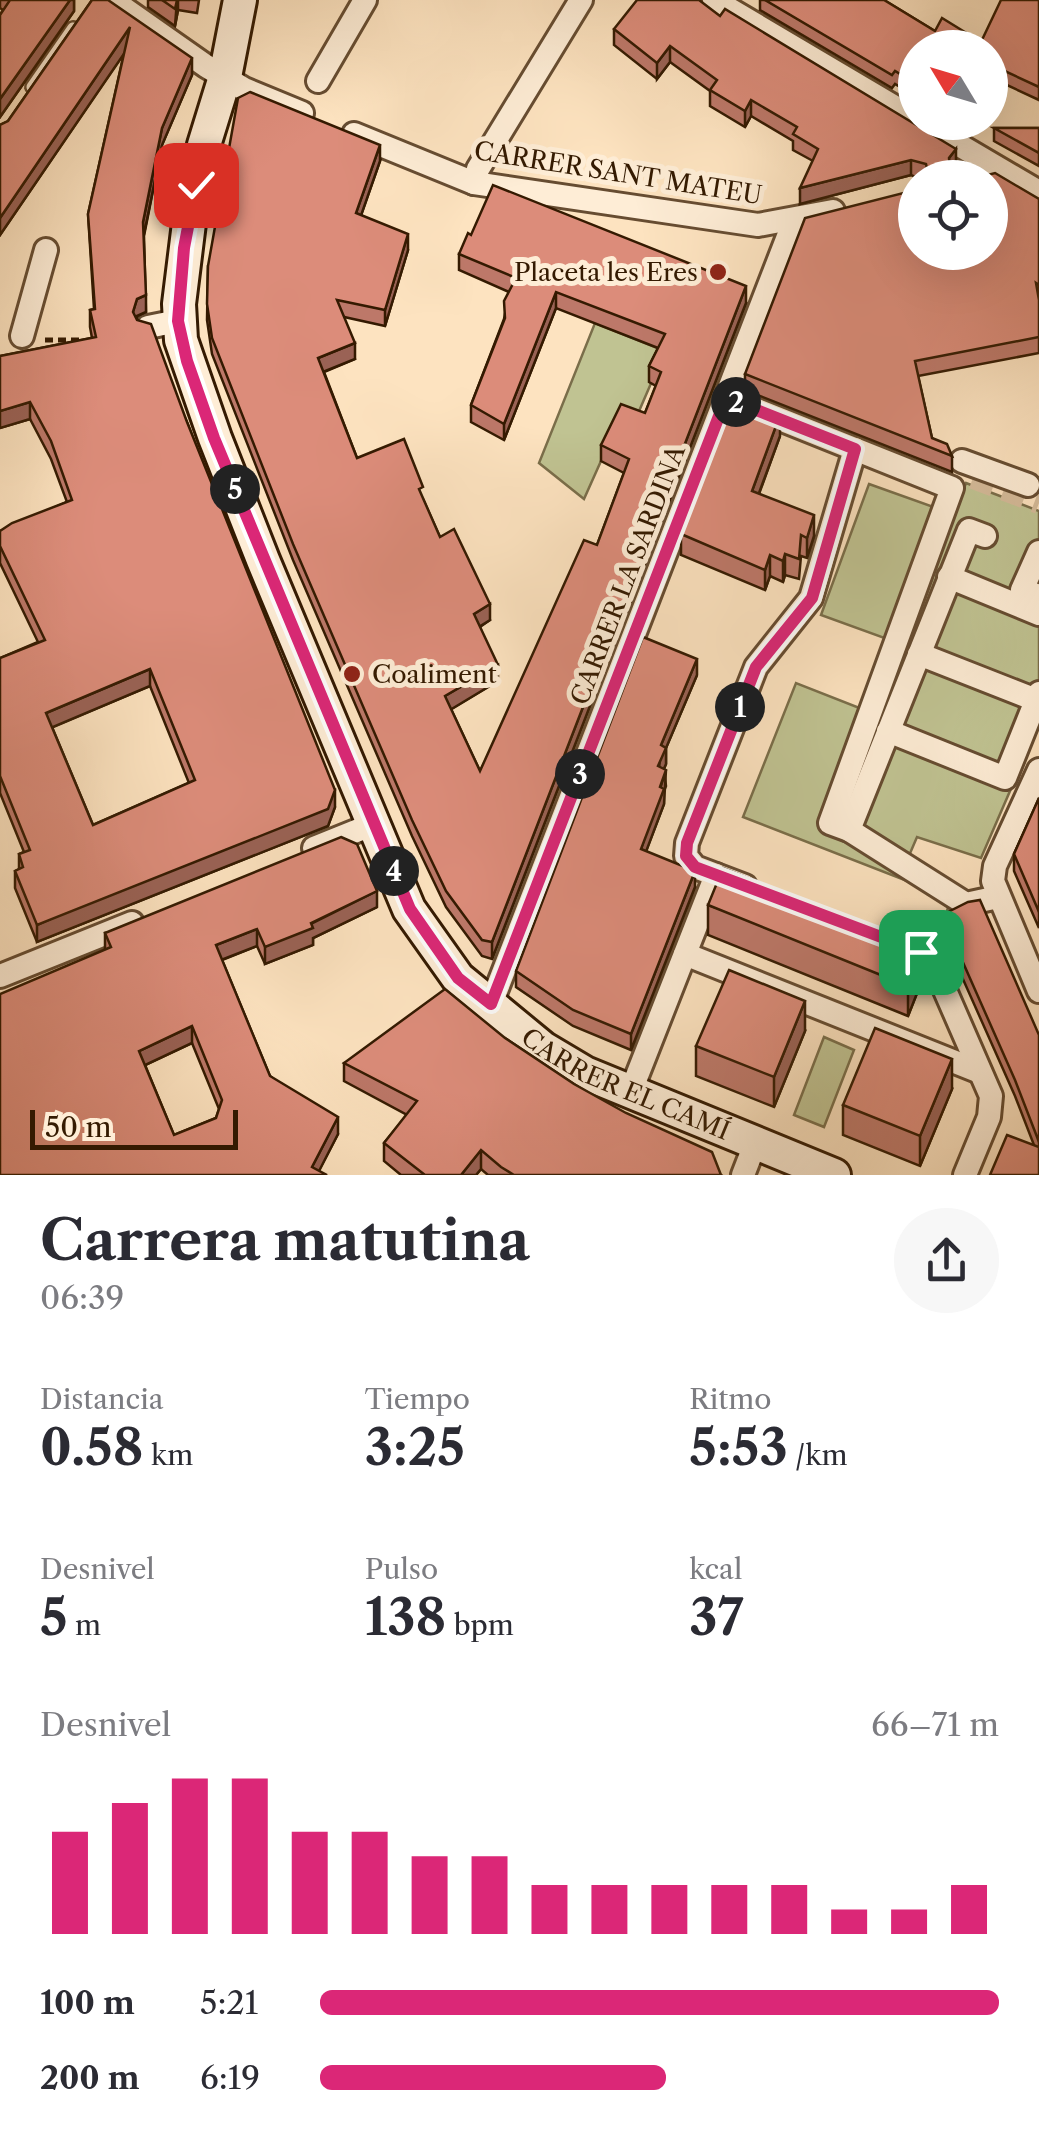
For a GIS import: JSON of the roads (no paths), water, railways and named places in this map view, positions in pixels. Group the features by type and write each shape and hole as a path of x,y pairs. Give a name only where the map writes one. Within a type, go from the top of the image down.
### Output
{"street":[{"name":"CARRER SANT MATEU","path":"112,0 225,77 474,183 758,226 863,203"},
{"name":"CARRER EL CAMÍ","path":"240,0 225,77 204,145 163,324 187,361 214,438 404,898 458,978 543,1048 585,1074 834,1175"},
{"path":"318,81 365,0"},
{"path":"474,183 478,169 581,0"},
{"path":"714,0 898,109"},
{"path":"950,140 984,160"},
{"path":"1008,174 1039,192"},
{"name":"CARRER LA SARDINA","path":"491,1004 794,221"},
{"path":"22,336 46,250"},
{"path":"726,398 952,488 830,823 849,830 966,904 998,897"},
{"path":"772,896 695,867 686,856 687,843 756,667 812,598 855,449"},
{"path":"962,461 1028,485"},
{"path":"849,830 969,530 985,536"},
{"path":"1039,552 1022,590 1039,596"},
{"path":"949,577 1039,614"},
{"path":"888,732 1004,778 1038,697 919,654"},
{"path":"1039,770 995,866 993,881 1039,991"},
{"path":"288,859 376,823"},
{"path":"631,1091 716,875"},
{"path":"0,976 144,918"},
{"path":"884,938 921,952 934,965 991,1096 989,1117 965,1175"},
{"path":"686,954 980,1072"},
{"path":"742,1175 755,1144"}],"lane":[{"path":"28,92 83,13"}],"tunnel":[{"path":"973,478 1039,503"}],"place":[{"name":"Placeta les Eres","path":"718,272"},
{"name":"Coaliment","path":"352,674"}]}
